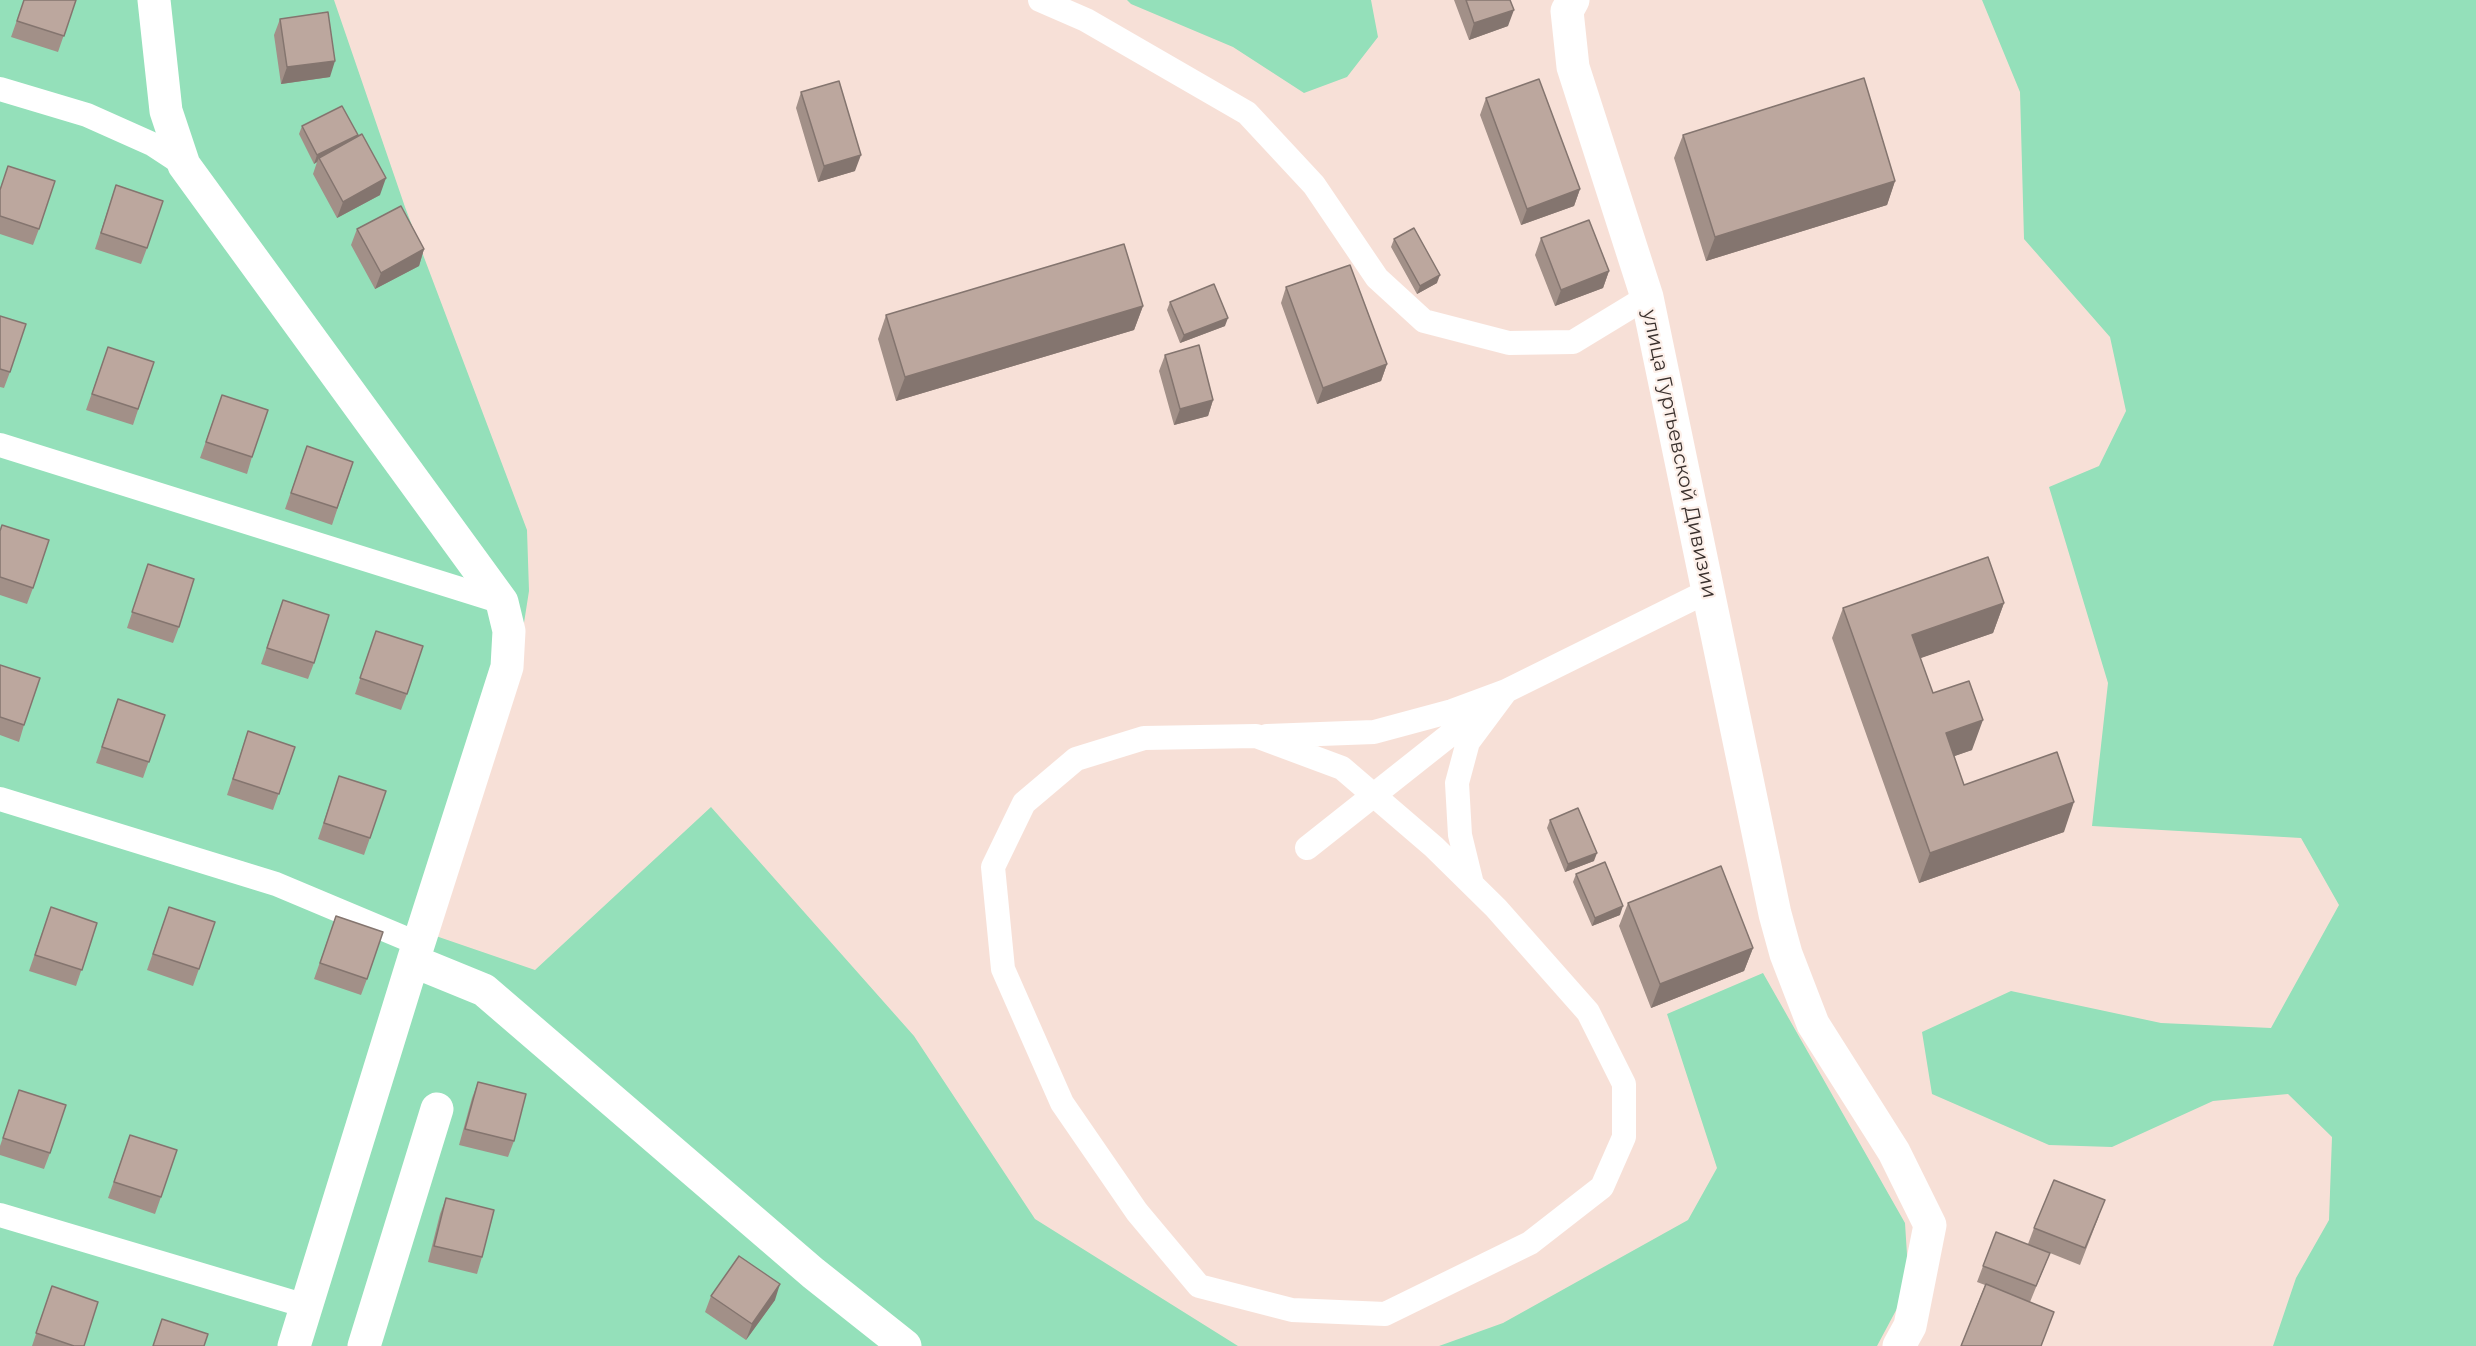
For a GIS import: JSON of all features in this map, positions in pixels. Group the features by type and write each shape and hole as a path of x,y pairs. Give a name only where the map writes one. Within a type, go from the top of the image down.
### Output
{"street":[{"path":"154,0 166,111 184,165 502,603 509,631 507,667 294,1346"},
{"name":"улица Гуртьевской Дивизии","path":"1573,0 1567,11 1573,67 1647,297 1775,914 1786,954 1813,1024 1894,1152 1930,1225 1910,1326 1899,1346"},
{"path":"416,952 484,990 813,1273 905,1346"},
{"path":"364,1346 437,1109"}],"lane":[{"path":"1040,0 1086,20 1247,113 1314,185 1377,278 1424,321 1509,343 1573,342 1647,297"},
{"path":"0,89 87,115 152,144 184,165"},
{"path":"0,445 502,603"},
{"path":"1256,736 1342,768 1473,884 1588,1012 1624,1084 1624,1137 1602,1187 1530,1243 1385,1314 1292,1310 1199,1286 1137,1212 1062,1103 1003,969 993,867 1024,803 1076,759 1144,738 1374,732 1452,711 1506,691 1708,591"},
{"path":"1307,848 1506,691"},
{"path":"1473,884 1460,835 1457,783 1468,742 1506,691"},
{"path":"0,799 276,884 416,952"},
{"path":"0,1215 306,1306"}],"green space":[{"path":"0,0 334,0 405,207 527,530 529,591 518,661 430,934 535,970 711,807 914,1036 1035,1219 1238,1346 0,1346"},
{"path":"1127,0 1371,0 1378,37 1347,77 1304,93 1233,47 1131,4"},
{"path":"1982,0 2476,0 2476,1346 2273,1346 2296,1278 2329,1220 2332,1137 2288,1094 2213,1101 2112,1147 2049,1145 1932,1094 1922,1032 2011,991 2161,1023 2271,1028 2339,905 2301,838 2092,826 2108,683 2049,487 2099,466 2126,411 2110,337 2024,239 2020,92"},
{"path":"1763,973 1905,1223 1909,1286 1877,1346 1439,1346 1503,1323 1688,1220 1717,1168 1667,1014"}],"building":[{"path":"24,0 76,0 64,36 17,21"},
{"path":"1466,0 1510,0 1514,10 1474,23"},
{"path":"328,12 335,61 287,67 280,19"},
{"path":"1864,78 1895,181 1715,237 1683,135"},
{"path":"1539,79 1580,189 1527,209 1486,98"},
{"path":"839,81 861,155 824,166 801,92"},
{"path":"342,106 358,135 317,155 302,126"},
{"path":"362,134 386,178 343,202 319,158"},
{"path":"8,166 55,181 39,229 0,216 0,190"},
{"path":"116,185 163,201 147,248 101,233"},
{"path":"401,206 424,249 381,273 357,229"},
{"path":"1589,220 1609,271 1561,290 1541,238"},
{"path":"1414,228 1440,275 1420,286 1394,239"},
{"path":"1124,244 1143,306 905,377 886,315"},
{"path":"1350,265 1387,364 1323,388 1286,287"},
{"path":"1214,284 1228,318 1184,335 1170,302"},
{"path":"0,316 26,324 10,372 0,369"},
{"path":"1199,345 1213,400 1180,409 1165,355"},
{"path":"108,347 154,362 138,409 92,394"},
{"path":"222,395 268,410 252,457 206,442"},
{"path":"307,446 353,462 337,508 291,493"},
{"path":"2,525 49,540 33,588 0,577"},
{"path":"1988,557 2004,603 1912,635 1933,693 1969,681 1983,720 1946,733 1964,785 2057,752 2074,802 1930,853 1843,608"},
{"path":"148,564 194,579 179,627 132,612"},
{"path":"283,600 329,615 314,663 267,648"},
{"path":"376,631 423,646 407,694 360,678"},
{"path":"0,665 40,678 24,725 0,717"},
{"path":"118,699 165,715 149,762 102,747"},
{"path":"248,731 295,747 279,794 233,779"},
{"path":"339,776 386,791 370,838 324,823"},
{"path":"1578,808 1597,853 1568,864 1550,820"},
{"path":"1605,862 1623,906 1595,918 1576,874"},
{"path":"1721,866 1753,948 1660,984 1628,903"},
{"path":"51,907 97,923 82,970 35,955"},
{"path":"169,907 215,922 199,969 153,954"},
{"path":"336,916 383,932 367,979 320,963"},
{"path":"478,1082 526,1094 514,1141 465,1129"},
{"path":"19,1090 66,1105 50,1153 3,1138"},
{"path":"130,1135 177,1150 161,1197 114,1182"},
{"path":"2054,1180 2105,1200 2085,1248 2034,1228"},
{"path":"446,1198 494,1210 482,1257 434,1246"},
{"path":"1996,1232 2050,1253 2036,1286 1983,1266"},
{"path":"739,1256 780,1284 752,1324 711,1296"},
{"path":"1986,1284 2054,1312 2041,1346 1961,1346"},
{"path":"52,1286 98,1302 84,1346 74,1346 36,1333"},
{"path":"162,1319 208,1334 204,1346 153,1346"}]}
